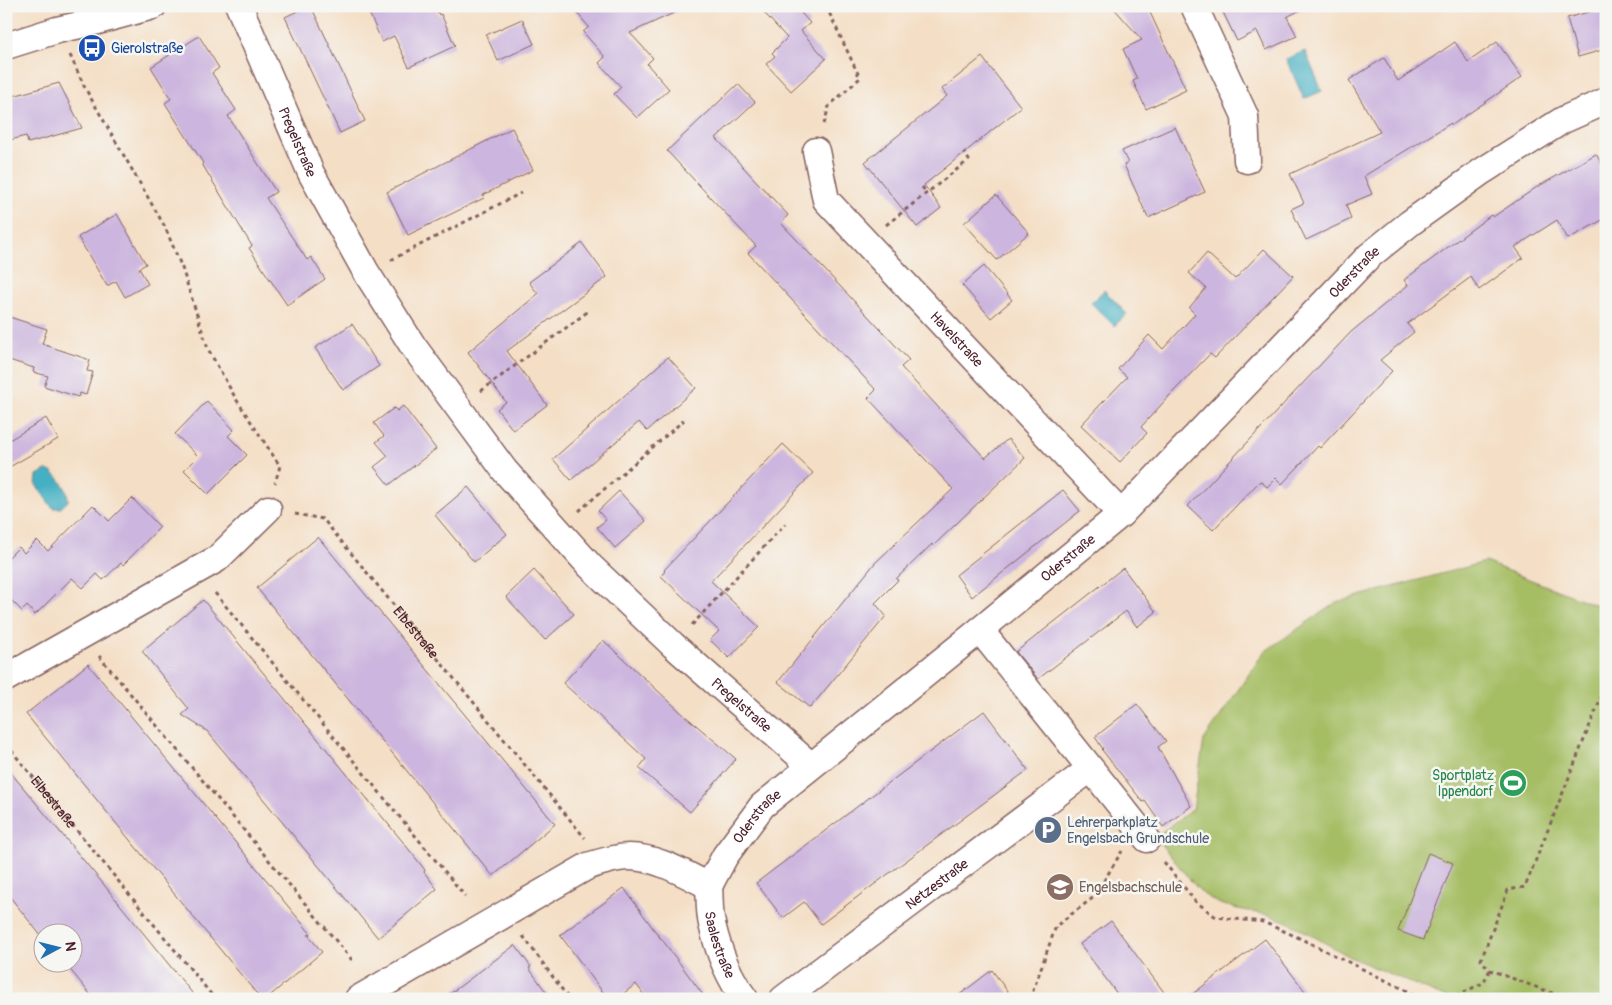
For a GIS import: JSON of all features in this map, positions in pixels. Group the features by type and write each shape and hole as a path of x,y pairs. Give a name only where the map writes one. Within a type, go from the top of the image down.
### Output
{"street":[{"path":"8,44 153,6"},
{"name":"Pregelstraße","path":"239,6 311,173 366,272 413,346 505,471 590,566 673,645 810,765"},
{"path":"1194,6 1245,116 1247,160"},
{"name":"Oderstraße","path":"709,886 725,856 762,806 1120,514 1369,256 1410,223 1481,172 1563,120 1606,101"},
{"name":"Havelstraße","path":"816,151 826,200 866,240 1120,514"},
{"path":"6,678 216,559 268,509"},
{"path":"980,630 1141,833"},
{"name":"Netzestraße","path":"783,999 1090,769"},
{"path":"358,999 588,866 629,857 649,860 671,867 709,886"},
{"name":"Saalestraße","path":"709,886 711,923 724,959 738,990 745,999"}],"path":[{"path":"816,151 829,106 860,78 826,6"},
{"path":"57,30 85,88 165,226 182,268 208,349 236,399 280,466 268,509"},
{"path":"866,240 969,160 964,153"},
{"path":"922,186 927,193"},
{"path":"366,272 521,193"},
{"path":"458,408 590,310"},
{"path":"557,530 684,420"},
{"name":"Elbestraße","path":"268,509 323,519 604,861"},
{"path":"673,645 785,524"},
{"path":"197,571 465,896"},
{"path":"81,634 352,960"},
{"path":"1568,999 1490,970 1482,960 1508,890 1525,887 1606,685"},
{"name":"Elbestraße","path":"6,744 215,999"},
{"path":"1030,999 1056,926 1094,897 1141,833 1195,902 1216,917 1263,922 1424,999"},
{"path":"506,913 569,999"},
{"path":"1449,999 1483,983 1490,970"}],"green space":[{"path":"1485,562 1606,609 1606,999 1449,999 1352,958 1288,922 1268,915 1220,904 1203,894 1155,837 1193,809 1204,740 1264,652 1337,602"}],"water":[{"path":"1305,51 1322,91 1304,99 1286,59"},
{"path":"1104,290 1127,314 1114,326 1091,303"},
{"path":"46,470 58,478 67,492 68,501 61,508 51,506 36,485 37,475"}],"building":[{"path":"311,6 365,121 340,133 285,17"},
{"path":"366,6 435,6 439,15 441,14 455,46 409,67 394,36 382,42"},
{"path":"571,6 689,6 630,33 653,58 647,64 669,89 637,118 614,94 621,87 599,63 605,57 583,32 589,27"},
{"path":"758,6 795,6 810,23 801,31 826,59 791,91 766,64 775,56 772,53 787,38"},
{"path":"1112,6 1147,6 1186,90 1146,109 1133,81 1137,79 1123,49 1142,40"},
{"path":"1220,6 1308,6 1287,17 1297,36 1266,50 1257,31 1237,41"},
{"path":"1606,7 1606,49 1578,57 1567,18"},
{"path":"522,19 534,44 498,61 486,35"},
{"path":"199,36 219,68 212,73 236,110 228,116 276,192 266,198 307,260 311,257 325,279 287,305 249,248 252,246 165,103 171,99 151,67"},
{"path":"1455,42 1468,62 1497,42 1522,77 1452,125 1451,123 1364,176 1372,194 1346,205 1351,219 1306,240 1291,209 1304,203 1290,174 1380,132 1349,80 1384,58 1398,81"},
{"path":"982,57 1021,107 924,185 941,208 917,227 865,162 947,96 942,89"},
{"path":"59,83 82,128 28,143 26,136 6,141 6,98"},
{"path":"738,84 755,102 716,138 788,215 781,223 909,360 901,367 985,458 1008,439 1025,458 933,546 932,544 896,579 898,580 875,603 886,616 810,708 778,682 875,563 953,489 868,398 876,390 748,253 756,246 667,151"},
{"path":"1175,127 1205,192 1148,218 1124,165 1128,163 1122,151"},
{"path":"512,128 533,170 483,195 484,198 408,235 387,192"},
{"path":"1596,154 1606,171 1606,218 1568,239 1557,220 1515,247 1523,258 1479,290 1471,277 1407,324 1414,332 1380,360 1392,371 1320,448 1318,446 1282,484 1276,478 1267,487 1260,481 1213,530 1188,506 1351,332 1408,285 1404,280 1491,215 1493,217 1537,187"},
{"path":"996,195 1029,233 997,260 964,223"},
{"path":"117,214 146,264 139,268 148,284 125,297 116,281 107,286 78,237"},
{"path":"582,243 607,277 507,351 547,405 513,430 497,409 506,402 468,352 538,294 529,282"},
{"path":"1264,249 1293,276 1215,358 1210,354 1171,394 1141,427 1147,433 1120,462 1081,425 1127,377 1118,369 1149,335 1163,349 1195,314 1189,308 1206,288 1189,273 1207,253 1235,279"},
{"path":"984,266 1012,300 991,318 962,285"},
{"path":"6,316 47,329 42,344 90,360 87,371 93,372 86,395 80,393 78,397 44,386 48,376 33,372 34,368 6,359"},
{"path":"352,324 379,366 343,390 315,348"},
{"path":"668,357 696,388 647,431 639,422 571,480 553,459"},
{"path":"207,401 234,430 228,436 247,455 208,494 184,470 198,456 175,434"},
{"path":"403,406 436,449 389,485 374,467 388,456 376,442 384,436 374,423 394,408 397,411"},
{"path":"46,418 58,439 6,469 6,442"},
{"path":"783,444 813,473 711,581 759,627 729,658 710,640 719,631 661,576 664,570"},
{"path":"468,487 507,534 474,562 435,515"},
{"path":"1063,490 1080,511 972,597 956,575"},
{"path":"619,491 646,521 615,548 597,527 606,520 598,511"},
{"path":"132,498 160,527 123,565 121,563 103,580 97,574 83,588 72,578 35,615 27,606 22,611 6,595 6,560 19,547 24,553 37,540 48,551 93,505 109,521"},
{"path":"318,537 555,824 493,876 257,588"},
{"path":"1123,568 1156,612 1137,627 1126,611 1038,679 1016,652"},
{"path":"534,570 574,614 545,640 506,597"},
{"path":"203,600 403,842 437,889 378,938 207,731 182,715 189,709 142,651"},
{"path":"603,640 684,715 736,759 690,812 639,768 646,759 563,683"},
{"path":"88,664 311,934 308,935 322,952 266,999 261,999 26,714"},
{"path":"1137,704 1166,741 1158,747 1191,806 1163,827 1145,801 1143,802 1102,750 1095,737"},
{"path":"984,711 1028,770 821,924 804,902 783,918 756,883"},
{"path":"6,767 197,999 94,999 72,972 82,972 82,922 32,922 32,924 6,892"},
{"path":"1428,853 1453,863 1423,940 1398,931"},
{"path":"624,888 706,999 647,999 636,984 616,999 608,999 560,935"},
{"path":"1111,921 1169,999 1121,999 1080,944"},
{"path":"1265,939 1311,999 1186,999"},
{"path":"515,945 551,999 443,999"},
{"path":"992,970 1013,999 954,999"}],"place":[{"name":"Gierolstraße","path":"92,48"},
{"name":"Sportplatz Ippendorf","path":"1513,783"},
{"name":"Lehrerparkplatz Engelsbach Grundschule","path":"1048,830"},
{"name":"Engelsbachschule","path":"1060,887"}]}
